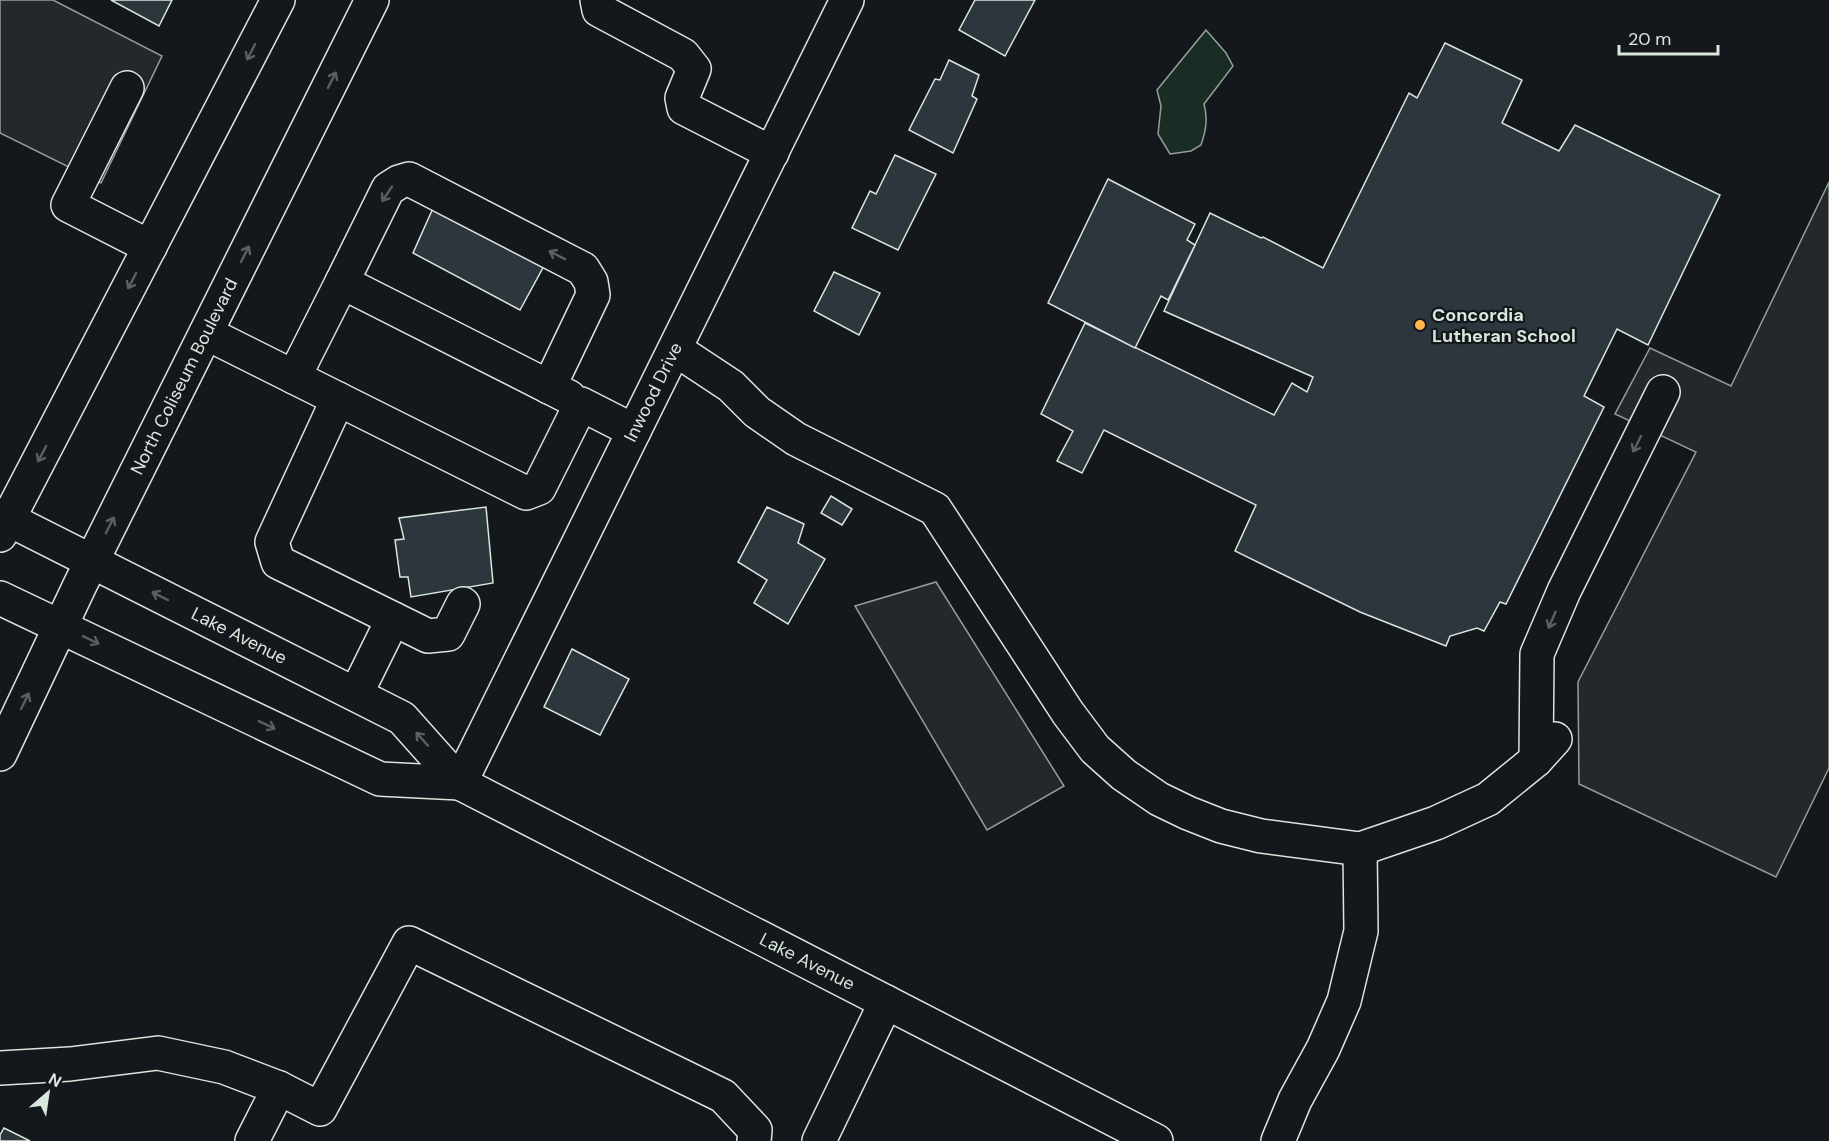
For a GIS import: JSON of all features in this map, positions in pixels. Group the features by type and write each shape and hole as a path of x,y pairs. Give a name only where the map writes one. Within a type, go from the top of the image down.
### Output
{"main road":[{"path":"3,523 278,0"},
{"name":"North Coliseum Boulevard","path":"0,754 92,561 372,0"},
{"path":"597,0 599,10 682,55 694,69 682,98 684,108 772,153"},
{"name":"Inwood Drive","path":"460,783 847,0"},
{"path":"127,88 68,205 150,247"},
{"path":"294,377 388,189 409,179 583,269 591,282 593,295 549,387"},
{"path":"342,282 634,431"},
{"path":"206,333 526,493 539,488 581,404"},
{"path":"675,349 731,386 757,412 796,439 935,509 1068,713 1095,749 1124,775 1159,799 1221,826 1262,836 1360,849 1436,823 1488,799 1545,749 1537,654 1564,591 1663,392"},
{"path":"338,399 272,542 278,562 428,636 448,634 463,604"},
{"name":"Lake Avenue","path":"3,523 92,561 402,718 460,783 1156,1141"},
{"name":"Lake Avenue","path":"0,598 380,779 460,783"},
{"path":"356,694 393,620"},
{"path":"1278,1141 1344,1001 1361,931 1360,849"},
{"path":"0,1068 70,1064 158,1053 224,1067 279,1088 320,1109 409,943 723,1096 755,1130 754,1141"},
{"path":"819,1141 886,1002"},
{"path":"252,1141 279,1088"}],"green space":[{"path":"1206,30 1226,53 1233,66 1204,104 1206,125 1201,145 1191,151 1170,154 1158,134 1161,106 1157,90"}],"shaded area":[{"path":"0,0 53,0 162,56 101,183 0,133"},
{"path":"1829,182 1829,768 1776,877 1579,784 1578,682 1696,452 1615,414 1650,348 1731,386"},
{"path":"936,582 1064,786 987,830 855,606"}],"building":[{"path":"111,0 172,0 159,26"},
{"path":"975,0 1035,0 1005,56 959,30"},
{"path":"1445,43 1522,80 1502,123 1559,151 1575,125 1720,195 1648,345 1617,329 1584,396 1604,407 1506,604 1500,602 1484,631 1477,628 1450,636 1446,646 1360,612 1235,551 1256,505 1104,430 1082,473 1057,461 1073,431 1041,414 1085,323 1274,415 1292,383 1307,392 1313,377 1164,311 1210,213 1323,268 1409,93 1417,98"},
{"path":"949,60 979,75 972,96 977,99 953,153 909,130 935,79 940,80"},
{"path":"895,155 936,174 898,250 852,228 870,191 876,194"},
{"path":"1108,179 1195,224 1187,240 1195,245 1168,300 1161,296 1135,348 1048,303"},
{"path":"434,206 545,264 520,310 413,253"},
{"path":"834,272 880,293 859,335 814,311"},
{"path":"831,496 852,509 842,525 821,513"},
{"path":"486,507 493,583 411,597 408,577 400,577 395,540 404,539 399,518"},
{"path":"767,507 804,524 798,543 825,559 788,624 754,603 767,580 738,562"},
{"path":"572,649 629,679 600,735 544,707"},
{"path":"4,1128 30,1141 0,1141"}],"place":[{"name":"Concordia Lutheran School","path":"1420,325"}]}
